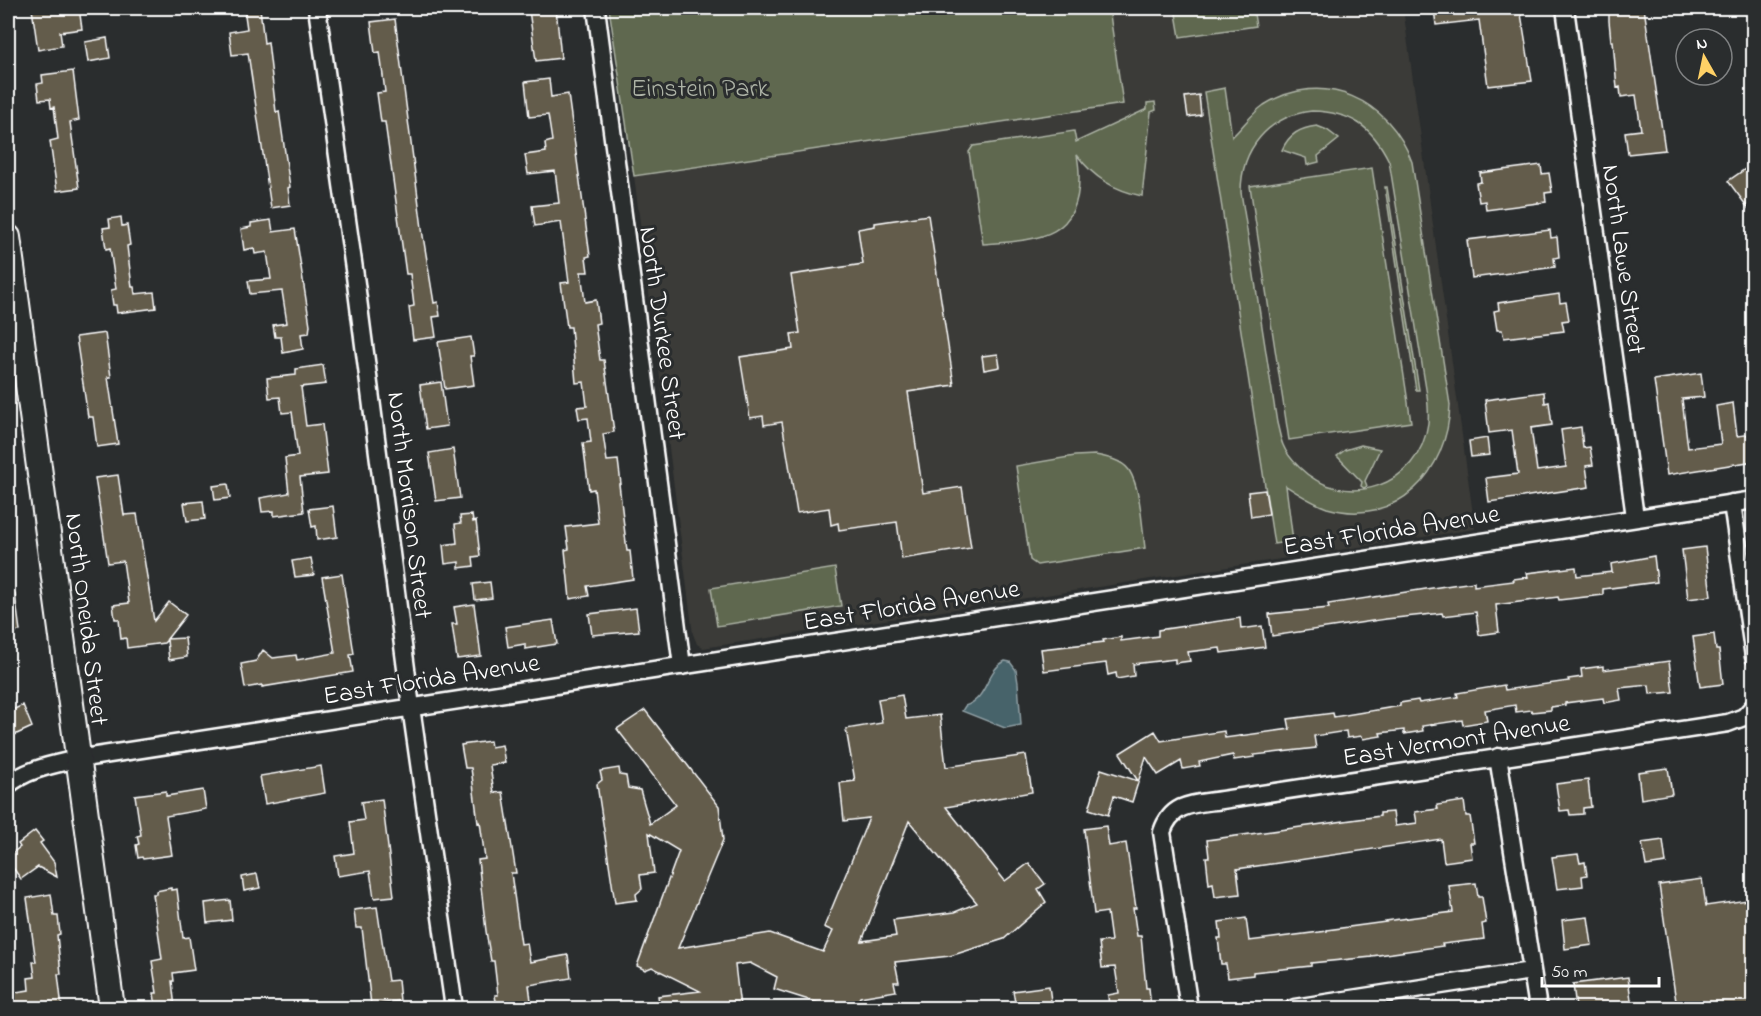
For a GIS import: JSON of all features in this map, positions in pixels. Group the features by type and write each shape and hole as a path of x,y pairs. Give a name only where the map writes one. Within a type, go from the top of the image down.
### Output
{"street":[{"name":"North Morrison Street","path":"317,8 454,1008"},
{"name":"North Durkee Street","path":"596,8 682,666"},
{"name":"North Lawe Street","path":"1565,8 1635,517"},
{"name":"North Oneida Street","path":"8,237 11,292 43,490 77,759 112,1008"},
{"name":"East Florida Avenue","path":"8,785 19,776 33,770 77,759 1754,500"},
{"path":"1732,503 1754,657"},
{"name":"East Vermont Avenue","path":"1189,1008 1162,844 1162,832 1169,816 1185,806 1728,723 1744,717 1752,708"},
{"path":"1498,757 1538,1008"},
{"path":"1294,1008 1531,971"}],"shaded area":[{"path":"1109,8 1403,8 1475,529 703,648 697,644 693,634 634,176 1123,104"}],"green space":[{"name":"Einstein Park","path":"609,8 1109,8 1123,104 634,176"},
{"path":"1175,8 1253,8 1256,26 1180,37"},
{"path":"1225,88 1232,137 1264,105 1286,94 1309,90 1331,90 1352,96 1371,107 1388,122 1402,140 1412,162 1450,405 1447,429 1440,452 1429,472 1414,489 1396,502 1375,510 1352,512 1327,508 1286,486 1293,541 1274,544 1204,92","holes":["1312,111 1338,114 1359,123 1375,139 1389,161 1428,405 1428,423 1422,445 1411,463 1396,477 1377,486 1357,490 1337,488 1317,481 1297,465 1283,445 1277,423 1241,192 1246,162 1260,137 1270,127 1296,114"]},
{"path":"1155,102 1156,110 1151,112 1142,196 1105,182 1077,155 1078,196 1072,213 1063,225 1051,233 1036,238 983,244 969,152 973,146 1074,131 1076,142 1147,109 1147,103"},
{"path":"1317,126 1339,139 1318,156 1319,162 1307,165 1306,158 1282,150 1296,133 1305,128"},
{"path":"1372,168 1411,422 1289,440 1250,186"},
{"path":"1385,187 1387,187 1419,390 1416,390"},
{"path":"1361,445 1380,449 1365,481 1367,486 1364,488 1361,486 1362,482 1337,456 1345,450"},
{"path":"1095,455 1118,461 1129,470 1139,497 1145,548 1037,565 1030,560 1016,466"},
{"path":"835,568 841,606 717,626 711,588"}],"water":[{"path":"1005,661 1010,662 1016,670 1021,725 1005,728 962,711 965,706 979,697 993,671"}],"building":[{"path":"79,8 82,29 60,32 62,46 38,50 32,9"},
{"path":"244,8 260,8 264,43 268,42 276,112 279,111 290,187 288,188 290,205 271,208 248,53 232,55 229,32 247,29"},
{"path":"556,8 561,58 536,61 529,10"},
{"path":"1520,8 1532,81 1488,86 1479,20 1436,25 1434,9"},
{"path":"1644,8 1665,150 1628,154 1625,132 1641,130 1636,95 1621,97 1620,87 1617,88 1609,21 1609,9"},
{"path":"395,19 423,236 434,303 438,302 440,316 433,317 436,337 413,340 409,307 414,306 410,274 406,274 385,122 381,122 377,93 385,92 380,52 375,53 371,22"},
{"path":"107,38 110,58 88,62 85,42"},
{"path":"73,71 79,120 70,122 79,188 57,191 50,141 58,139 54,107 51,108 50,99 39,100 37,84 43,83 42,75"},
{"path":"549,79 551,97 568,94 590,256 586,257 588,272 581,272 585,302 596,300 599,323 595,324 600,360 604,360 614,432 603,434 607,461 618,460 627,551 630,551 633,579 587,586 589,596 570,599 565,550 569,549 566,527 598,523 594,489 589,490 583,443 591,442 588,418 579,419 577,407 587,406 584,382 576,383 571,327 567,327 561,283 569,282 561,222 535,226 532,206 559,203 555,171 528,174 525,155 546,152 545,143 552,141 548,115 529,117 525,82"},
{"path":"1199,95 1201,115 1188,117 1185,97"},
{"path":"1754,163 1754,216 1728,181"},
{"path":"1541,165 1542,174 1549,173 1552,192 1545,193 1546,202 1486,210 1485,201 1479,202 1476,183 1481,182 1480,173"},
{"path":"928,215 954,385 908,392 923,493 962,487 971,548 902,559 897,522 839,530 838,523 831,525 829,508 797,513 782,422 764,425 763,416 750,418 740,357 793,349 791,334 800,333 791,275 863,264 858,229 875,226 875,223"},
{"path":"121,217 122,226 127,225 132,287 134,287 135,294 154,292 156,308 117,313 116,305 113,305 111,290 116,289 110,248 106,249 103,228 110,227 109,219"},
{"path":"271,220 273,232 295,229 310,325 309,333 301,334 303,349 283,353 281,337 275,337 273,325 287,323 282,291 250,294 248,281 271,279 267,252 255,254 254,248 244,250 241,229 251,227 251,223"},
{"path":"1550,230 1551,238 1557,237 1559,257 1554,258 1555,267 1472,278 1467,240"},
{"path":"1559,294 1560,303 1566,302 1569,320 1562,321 1564,331 1504,338 1502,330 1497,330 1494,311 1499,310 1498,303"},
{"path":"105,333 111,377 108,377 118,444 97,447 93,417 88,417 76,337"},
{"path":"471,337 474,356 470,356 474,385 445,389 438,342"},
{"path":"998,354 1000,367 984,370 982,356"},
{"path":"323,365 326,384 301,387 306,426 322,424 328,474 300,477 304,512 274,516 274,511 262,512 260,498 289,493 285,458 298,456 292,412 282,413 280,397 269,398 267,378 296,375 296,369"},
{"path":"1701,373 1704,397 1682,399 1688,448 1721,444 1716,406 1733,403 1737,436 1754,434 1754,461 1667,475 1654,380"},
{"path":"441,382 447,426 426,429 420,385"},
{"path":"1544,392 1545,403 1549,402 1552,425 1531,428 1537,471 1566,467 1561,430 1581,427 1583,448 1590,447 1593,465 1586,466 1589,487 1489,502 1486,478 1518,474 1512,430 1489,433 1485,400"},
{"path":"1487,438 1489,455 1471,457 1469,441"},
{"path":"453,449 460,498 436,501 429,453"},
{"path":"118,475 124,515 137,514 154,621 169,602 186,615 167,639 185,638 187,657 169,660 167,640 164,643 127,648 126,638 121,639 119,619 115,619 113,605 129,603 123,561 108,563 95,478"},
{"path":"228,484 230,498 215,500 213,486"},
{"path":"1265,490 1269,514 1251,517 1248,492"},
{"path":"203,501 205,519 187,521 184,503"},
{"path":"333,506 337,537 317,540 316,526 312,527 309,509"},
{"path":"472,515 473,522 476,521 480,556 473,557 474,566 459,568 459,562 445,564 443,545 457,543 455,524 461,523 460,516"},
{"path":"1705,547 1711,596 1688,599 1682,550"},
{"path":"1654,556 1657,582 1603,589 1603,595 1559,600 1558,597 1496,605 1499,632 1479,635 1476,612 1386,619 1272,636 1269,614 1329,608 1328,604 1474,582 1474,586 1514,581 1513,579 1528,577 1527,573 1576,567 1577,576 1612,572 1611,564"},
{"path":"311,558 314,575 295,577 292,561"},
{"path":"342,574 354,654 350,655 353,672 245,688 241,664 256,661 263,650 273,658 296,655 297,660 335,653 322,577"},
{"path":"490,582 492,598 475,600 473,584"},
{"path":"15,594 20,631 8,633 8,595"},
{"path":"474,604 481,656 457,659 452,624 457,624 454,607"},
{"path":"636,608 639,631 592,635 589,614"},
{"path":"1240,618 1241,629 1262,626 1265,647 1221,653 1220,648 1188,652 1190,661 1175,663 1175,659 1133,664 1134,676 1117,679 1116,673 1108,675 1106,663 1044,671 1041,649 1104,642 1103,640 1121,637 1121,641 1158,636 1158,630"},
{"path":"553,620 557,644 525,649 525,644 508,647 505,627"},
{"path":"1714,634 1716,650 1719,650 1723,684 1700,687 1693,637"},
{"path":"1669,661 1673,692 1650,694 1649,685 1619,688 1621,700 1604,703 1603,698 1565,703 1565,705 1551,707 1551,710 1532,712 1531,710 1516,712 1515,705 1485,710 1487,721 1463,725 1462,720 1422,726 1423,731 1404,734 1404,730 1380,733 1381,736 1363,739 1362,736 1347,738 1346,731 1314,736 1316,748 1254,755 1255,757 1234,760 1233,755 1199,762 1200,766 1183,769 1181,761 1158,775 1146,757 1132,802 1114,796 1108,815 1089,809 1101,769 1138,781 1120,753 1155,731 1161,741 1224,731 1225,738 1290,729 1288,719 1333,713 1334,717 1400,706 1400,703 1418,700 1419,703 1458,697 1457,693 1504,685 1505,690 1569,681 1568,679 1582,677 1581,669 1603,666 1603,670"},
{"path":"902,695 906,719 940,715 946,767 1026,755 1032,792 946,807 1005,881 1029,863 1045,884 1038,889 1046,902 1004,939 950,956 895,962 899,982 894,982 896,991 860,997 854,1008 834,1008 774,989 777,977 750,963 735,965 740,1007 660,1008 658,996 700,991 652,967 645,970 637,966 679,851 649,833 654,873 640,875 642,889 636,894 637,900 615,903 597,784 602,780 600,771 619,768 620,775 626,776 628,788 640,790 650,824 676,805 617,729 645,710 719,806 723,840 678,948 770,933 823,952 833,931 824,927 869,818 844,821 840,783 855,781 846,729 882,723 878,699","holes":["909,821 977,903 955,912 893,920 896,936 862,941"]},
{"path":"23,705 32,727 8,738 8,712"},
{"path":"490,741 491,747 502,745 505,763 490,765 494,793 503,792 516,873 511,873 521,944 527,943 530,962 568,955 571,978 529,985 532,1008 497,1008 495,995 498,995 494,961 491,961 486,931 478,860 485,859 480,822 478,823 471,768 465,768 461,745"},
{"path":"321,766 325,793 265,804 260,776"},
{"path":"1668,768 1672,794 1641,799 1638,772"},
{"path":"1588,780 1591,807 1583,808 1583,814 1570,815 1569,810 1560,811 1556,784"},
{"path":"203,790 206,809 166,816 172,855 138,858 137,836 141,835 135,795 166,791 166,796"},
{"path":"382,799 394,896 374,898 370,871 338,876 335,856 354,853 350,822 364,820 361,802"},
{"path":"1464,801 1466,816 1470,816 1474,843 1470,843 1472,858 1444,862 1441,839 1237,869 1240,894 1215,897 1213,883 1209,884 1207,840 1380,816 1380,813 1393,812 1395,826 1417,823 1415,812 1438,809 1437,805"},
{"path":"1106,826 1109,846 1126,843 1136,908 1133,908 1137,936 1141,936 1146,988 1149,988 1151,1008 1109,1008 1108,995 1119,993 1115,967 1102,968 1099,942 1111,941 1107,912 1094,914 1084,829"},
{"path":"35,831 43,841 40,843 54,862 57,877 38,867 21,879 8,861 8,856 20,847 18,844"},
{"path":"1663,840 1666,863 1646,866 1642,843"},
{"path":"1578,854 1580,863 1585,862 1587,875 1582,876 1583,886 1557,889 1552,857"},
{"path":"257,874 260,888 244,891 242,877"},
{"path":"1702,879 1706,906 1754,899 1754,1008 1743,1008 1742,1006 1677,1008 1659,885"},
{"path":"1476,883 1478,897 1482,897 1486,923 1482,924 1484,939 1372,957 1311,963 1311,966 1253,972 1253,975 1228,978 1226,964 1221,964 1219,922 1246,918 1249,941 1453,912 1449,886"},
{"path":"171,888 171,890 177,889 183,938 189,937 194,970 173,973 175,1008 156,1008 154,993 157,993 152,961 162,959 153,894 156,894 156,891"},
{"path":"51,894 54,916 58,916 60,934 57,935 61,974 58,974 62,1008 12,1008 9,993 29,990 28,978 35,977 33,962 36,962 27,898"},
{"path":"230,900 232,920 207,923 205,903"},
{"path":"377,907 388,981 398,980 400,1001 371,1005 362,928 356,928 354,910"},
{"path":"1588,917 1592,945 1565,949 1562,920"},
{"path":"1628,977 1632,1008 1576,1008 1573,984"},
{"path":"1049,986 1052,1008 1016,1008 1013,991"}]}
